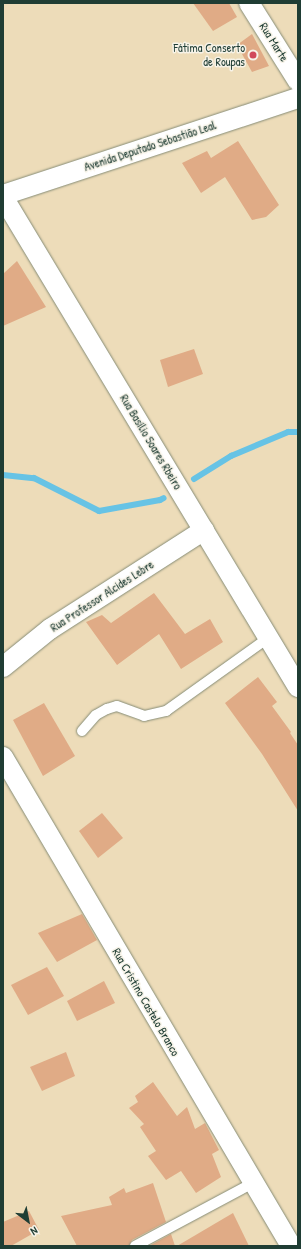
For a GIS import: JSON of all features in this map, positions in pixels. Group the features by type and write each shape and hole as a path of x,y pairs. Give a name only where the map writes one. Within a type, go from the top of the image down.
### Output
{"street":[{"name":"Rua Marte","path":"249,3 298,81"},
{"name":"Avenida Deputado Sebastião Leal","path":"3,196 298,98"},
{"name":"Rua Basílio Soares Rbeiro","path":"3,196 298,687"},
{"name":"Rua Professor Alcides Lebre","path":"3,667 50,629 204,530"},
{"name":"Rua Cristino Castelo Branco","path":"3,757 291,1246"}],"lane":[{"path":"82,731 96,715 117,706 144,716 166,711 268,638"},
{"path":"135,1246 253,1183"}],"building":[{"path":"193,3 229,3 237,17 213,31"},
{"name":"Fátima Conserto de Roupas","path":"252,34 269,66 252,72 237,45"},
{"path":"238,141 279,205 266,217 252,220 225,177 201,193 182,163 207,151 211,158"},
{"path":"17,261 46,307 3,326 3,274"},
{"path":"194,349 203,374 168,387 160,360"},
{"path":"154,593 185,634 210,619 223,642 181,669 159,634 117,665 86,622 102,615 111,623"},
{"path":"258,677 277,702 272,706 291,732 290,733 298,745 298,811 262,754 225,703"},
{"path":"44,703 75,756 43,776 13,720"},
{"path":"102,813 123,838 98,858 79,831"},
{"path":"82,914 97,940 57,962 38,933"},
{"path":"47,967 64,996 28,1015 11,985"},
{"path":"104,981 115,1003 77,1021 67,1001"},
{"path":"66,1052 75,1076 42,1091 30,1067"},
{"path":"153,1082 177,1116 187,1107 195,1129 205,1123 219,1150 212,1154 221,1177 196,1193 181,1171 166,1180 148,1156 156,1151 140,1127 144,1124 129,1108 138,1102 135,1096"},
{"path":"153,1183 166,1222 132,1240 129,1246 77,1246 61,1216 112,1205 109,1197 124,1188 126,1193"},
{"path":"29,1211 39,1230 11,1246 3,1246 3,1222"},
{"path":"233,1213 249,1246 177,1246"},
{"path":"171,1234 175,1246 149,1246"}],"waterway":[{"path":"194,479 231,456 288,432 298,432"},
{"path":"3,475 34,478 99,511 164,498"}],"place":[{"name":"Fátima Conserto de Roupas","path":"253,55"}]}
